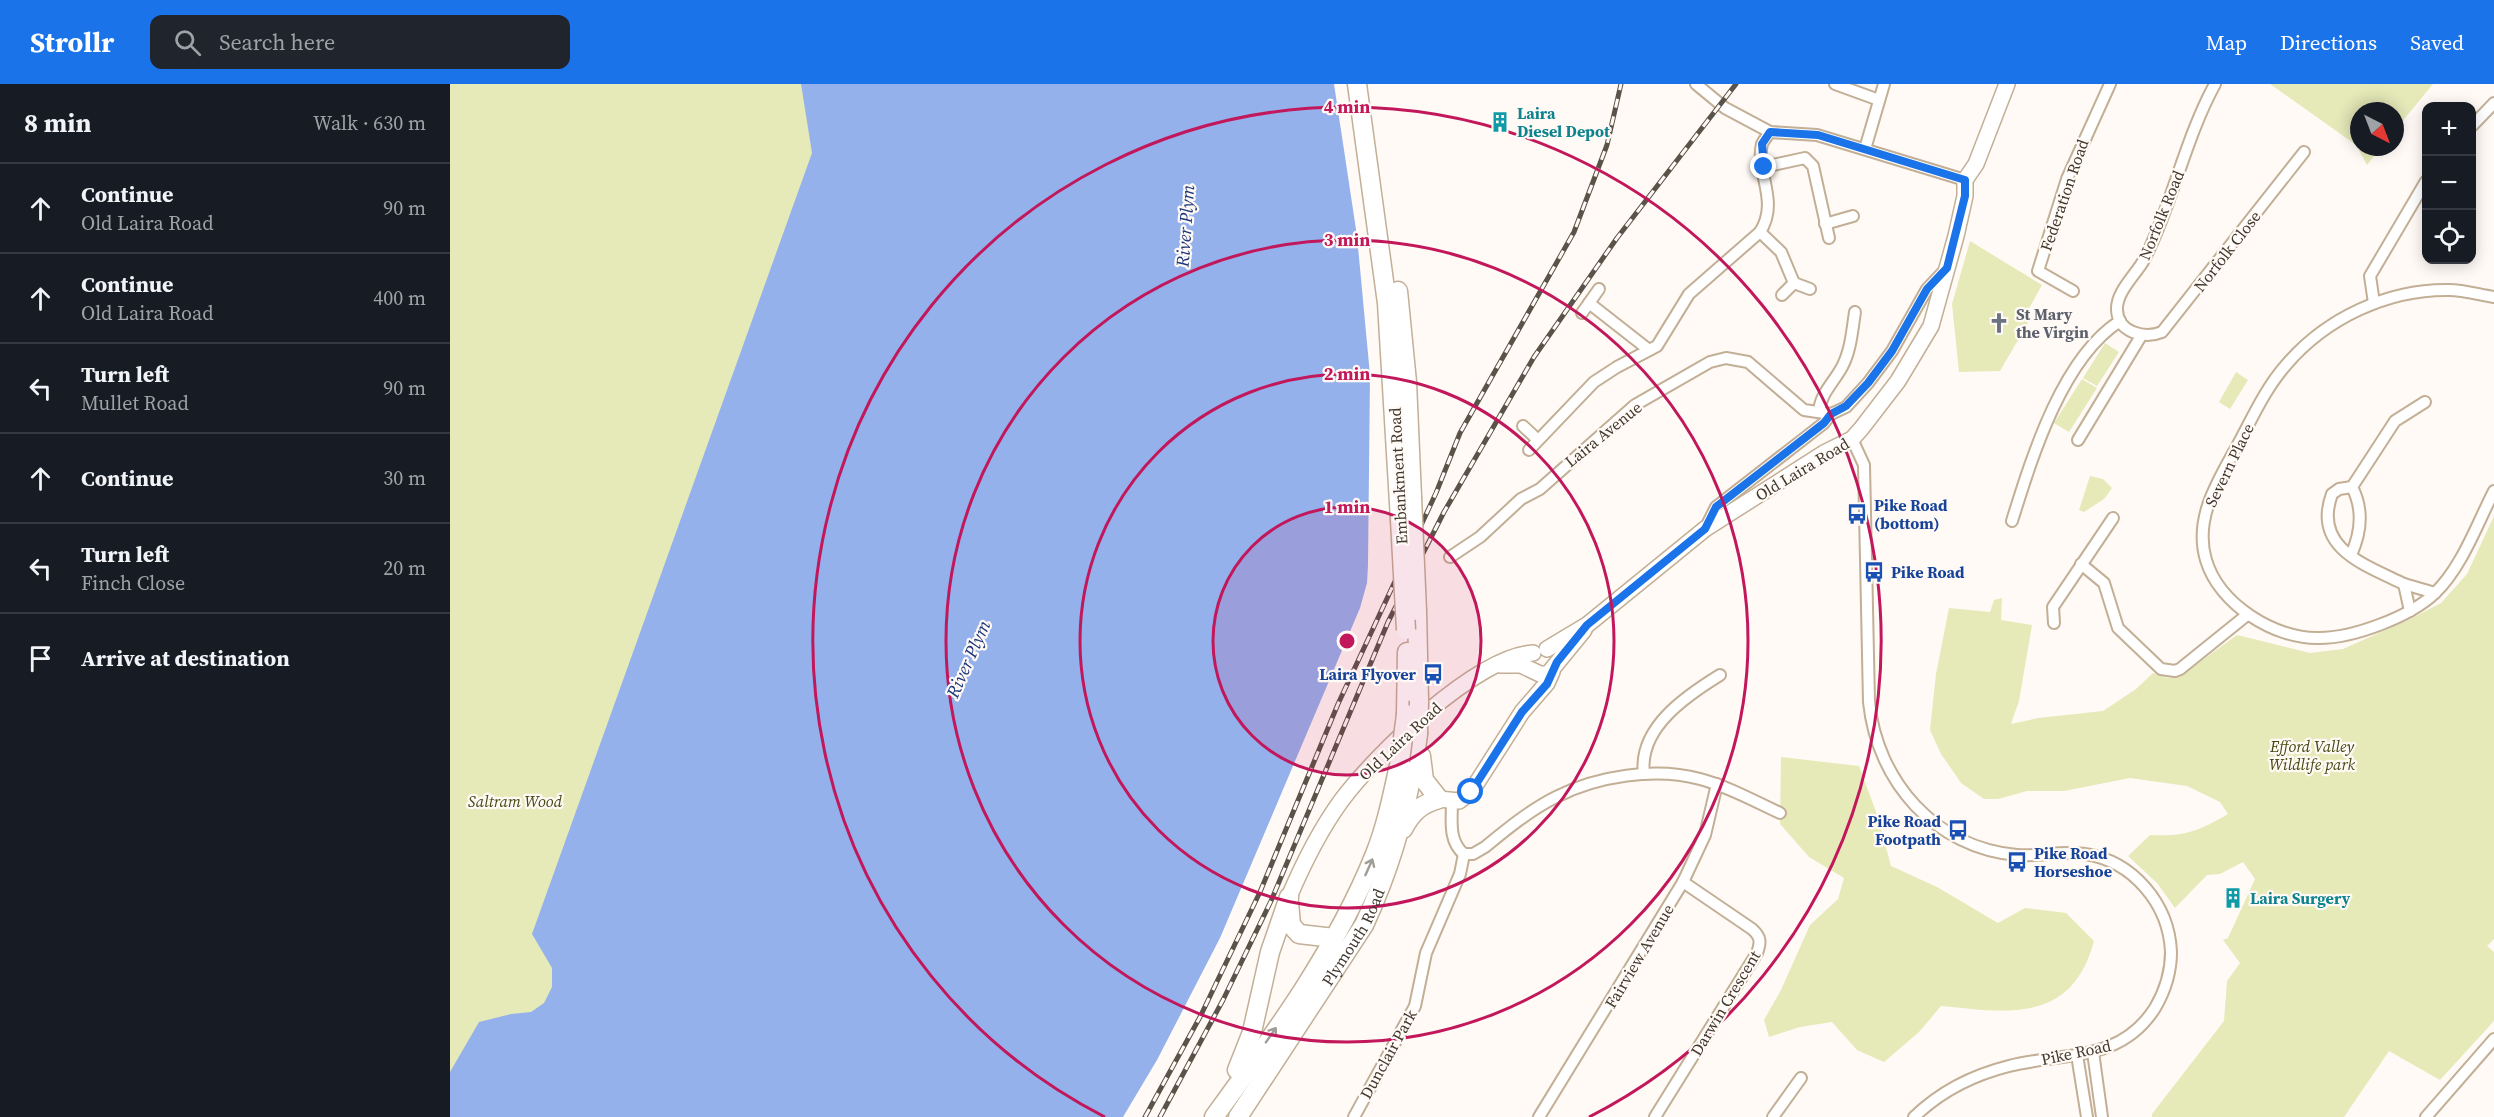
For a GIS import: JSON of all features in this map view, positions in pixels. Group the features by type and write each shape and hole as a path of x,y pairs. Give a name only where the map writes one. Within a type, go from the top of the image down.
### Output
{"main road":[{"name":"Embankment Road","path":"1357,84 1387,303 1406,630 1406,714 1400,761"},
{"name":"Embankment Road","path":"1368,84 1400,303 1407,382 1417,610 1418,735"},
{"name":"Old Laira Road","path":"1289,897 1327,822 1365,771 1440,702 1495,666 1519,654 1540,651 1587,625 1705,529 1824,453 1852,439 1898,381 1924,340 1937,311 1965,196 1965,180 1976,164 2007,84"},
{"name":"Old Laira Road","path":"1446,800 1464,799 1475,788 1522,712 1547,684 1554,667 1587,625"},
{"path":"1495,666 1521,665 1534,671 1544,675 1554,667 1554,654 1540,651 1530,661 1534,671"},
{"name":"Old Laira Road","path":"1522,712 1534,671"},
{"path":"1418,735 1424,780 1446,800"},
{"name":"Plymouth Road","path":"1238,1117 1364,925 1379,891 1408,797 1418,735"},
{"name":"Plymouth Road","path":"1214,1117 1304,988 1334,938 1376,853 1400,761"},
{"path":"1391,856 1413,812 1425,803 1446,800"},
{"path":"1289,897 1288,915 1291,925 1299,934 1334,938"},
{"path":"1208,1117 1240,1065 1252,1032 1270,952 1289,897"}],"street":[{"path":"1696,84 1725,108 1770,132 1818,135 1965,180"},
{"path":"1835,84 1879,100"},
{"path":"1864,149 1884,84"},
{"name":"Federation Road","path":"2073,291 2038,271 2067,179 2109,84"},
{"name":"Norfolk Road","path":"2120,321 2117,310 2118,301 2144,260 2197,123 2215,84"},
{"path":"2476,122 2494,103"},
{"path":"1529,450 1594,382 1657,346 1689,294 1760,232 1768,212 1762,144 1770,132"},
{"name":"Norfolk Close","path":"2141,336 2153,336 2162,332 2304,152"},
{"path":"1764,167 1805,158 1813,166 1829,238"},
{"path":"1814,173 1827,170"},
{"path":"2374,303 2370,276 2422,190"},
{"path":"1825,224 1853,216"},
{"path":"1760,232 1781,252 1794,284"},
{"name":"Old Laira Road","path":"1705,529 1716,507 1824,423 1831,414 1846,406 1868,383 1892,351 1927,289 1947,268"},
{"path":"1794,284 1810,289"},
{"path":"1782,295 1794,284"},
{"path":"1582,313 1599,289"},
{"name":"Severn Place","path":"2494,297 2451,290 2403,293 2374,303 2310,339 2286,365 2257,407 2212,491 2202,531 2206,559 2220,588 2247,615 2281,630 2316,639 2349,635 2410,611 2435,593 2458,560 2494,491"},
{"path":"1589,303 1648,350"},
{"path":"1818,412 1820,400 1838,375 1850,351 1855,312"},
{"path":"2012,520 2038,438 2056,402 2095,340 2120,321 2130,331 2141,336 2079,440"},
{"name":"Laira Avenue","path":"1450,556 1480,537 1521,499 1540,489 1635,405 1710,362 1726,358 1748,362 1804,410 1831,414"},
{"path":"2350,555 2360,532 2360,519 2352,487 2395,421 2425,402"},
{"path":"1523,426 1538,440"},
{"name":"Pike Road","path":"1852,439 1864,465 1869,702 1872,727 1887,769 1916,808 1956,837 1985,849 2015,855 2085,853 2127,869 2141,882 2163,915 2170,937 2171,954 2167,982 2160,1000 2148,1018 2124,1041 2092,1052 2012,1065 1969,1080 1937,1096 1914,1117"},
{"path":"2352,487 2338,489 2332,494 2327,516 2332,538 2350,555 2404,584 2435,593"},
{"path":"2054,623 2053,607 2113,518"},
{"path":"2081,564 2104,583 2114,622 2161,669 2175,671 2180,669 2247,615"},
{"path":"2404,584 2410,611"},
{"path":"1644,774 1642,762 1646,748 1665,716 1676,704 1720,675"},
{"path":"1446,800 1453,840 1464,854 1473,854 1485,848 1556,797 1583,785 1644,774 1675,775 1717,784 1780,813"},
{"name":"Fairview Avenue","path":"1539,1117 1683,882 1705,835 1717,784"},
{"name":"Dunclair Park","path":"1354,1117 1415,1006 1426,953 1460,874 1464,854"},
{"name":"Darwin Crescent","path":"1655,1117 1757,953 1760,943 1759,935 1752,929 1683,882"},
{"path":"2426,1117 2494,1039"},
{"path":"2092,1052 2102,1117"},
{"path":"2077,1055 2087,1117"},
{"path":"1773,1117 1801,1078"}],"green space":[{"name":"Saltram Wood","path":"450,84 1098,84 1170,252 450,1117"},
{"path":"2270,84 2433,84 2404,119 2404,102 2350,102 2350,141"},
{"path":"2362,156 2374,156 2367,165"},
{"path":"1970,241 2042,285 2027,312 2028,323 2000,371 1959,372 1952,304"},
{"path":"2105,343 2119,352 2097,386 2083,378"},
{"path":"2236,372 2248,380 2230,409 2219,402"},
{"path":"2082,379 2097,388 2069,432 2054,423"},
{"path":"2090,476 2103,479 2112,488 2104,499 2084,512 2079,510"},
{"name":"Efford Valley Wildlife park","path":"2494,516 2494,939 2487,946 2494,952 2494,1021 2440,1080 2389,1051 2344,1117 2152,1117 2224,1021 2227,981 2240,963 2223,940 2228,938 2255,879 2243,862 2220,874 2207,875 2175,908 2157,883 2128,856 2150,835 2191,832 2228,814 2220,802 2187,786 2130,778 2064,791 2027,791 1998,799 1984,799 1961,783 1941,754 1930,730 1936,674 1949,608 1990,612 1994,600 2002,598 2001,620 2032,625 2019,701 2011,724 2038,718 2103,711 2136,689 2153,673 2168,678 2182,675 2237,635 2310,653 2343,649 2410,619 2441,603 2467,574"},
{"path":"1781,757 1859,766 1878,817 1891,866 1937,887 1998,923 2025,908 2066,913 2094,941 2084,968 2071,987 2054,999 2035,1007 1991,1010 1941,1006 1919,1032 1884,1062 1857,1050 1832,1022 1800,1027 1769,1037 1764,1020 1781,990 1810,925 1838,899 1844,878 1809,857 1780,824"}],"water":[{"name":"River Plym","path":"801,84 1334,84 1357,236 1370,375 1368,565 1367,583 1360,608 1220,938 1157,1060 1123,1117 450,1117 450,1072 479,1022 511,1014 531,1012 544,1003 552,987 552,968 532,934 812,153"}],"railway":[{"path":"1145,1117 1200,1017 1260,892 1338,704 1436,493 1460,433 1574,232 1607,145 1621,84"},
{"path":"1160,1117 1223,1000 1271,901 1388,622 1444,512 1534,357 1617,238 1736,84"}],"place":[{"name":"Laira Diesel Depot","path":"1500,122"},
{"name":"St Mary the Virgin","path":"1999,323"},
{"name":"Pike Road (bottom)","path":"1857,514"},
{"name":"Pike Road","path":"1874,572"},
{"name":"Laira Flyover","path":"1433,674"},
{"name":"Pike Road Footpath","path":"1958,830"},
{"name":"Pike Road Horseshoe","path":"2017,862"},
{"name":"Laira Surgery","path":"2233,898"}],"route":[{"path":"1471,792 1522,712 1547,684 1557,662 1587,625 1705,529 1716,507 1824,423 1831,414 1846,406 1868,383 1892,351 1927,289 1947,268 1965,196 1965,180 1818,135 1770,132 1762,144 1764,167"}]}
